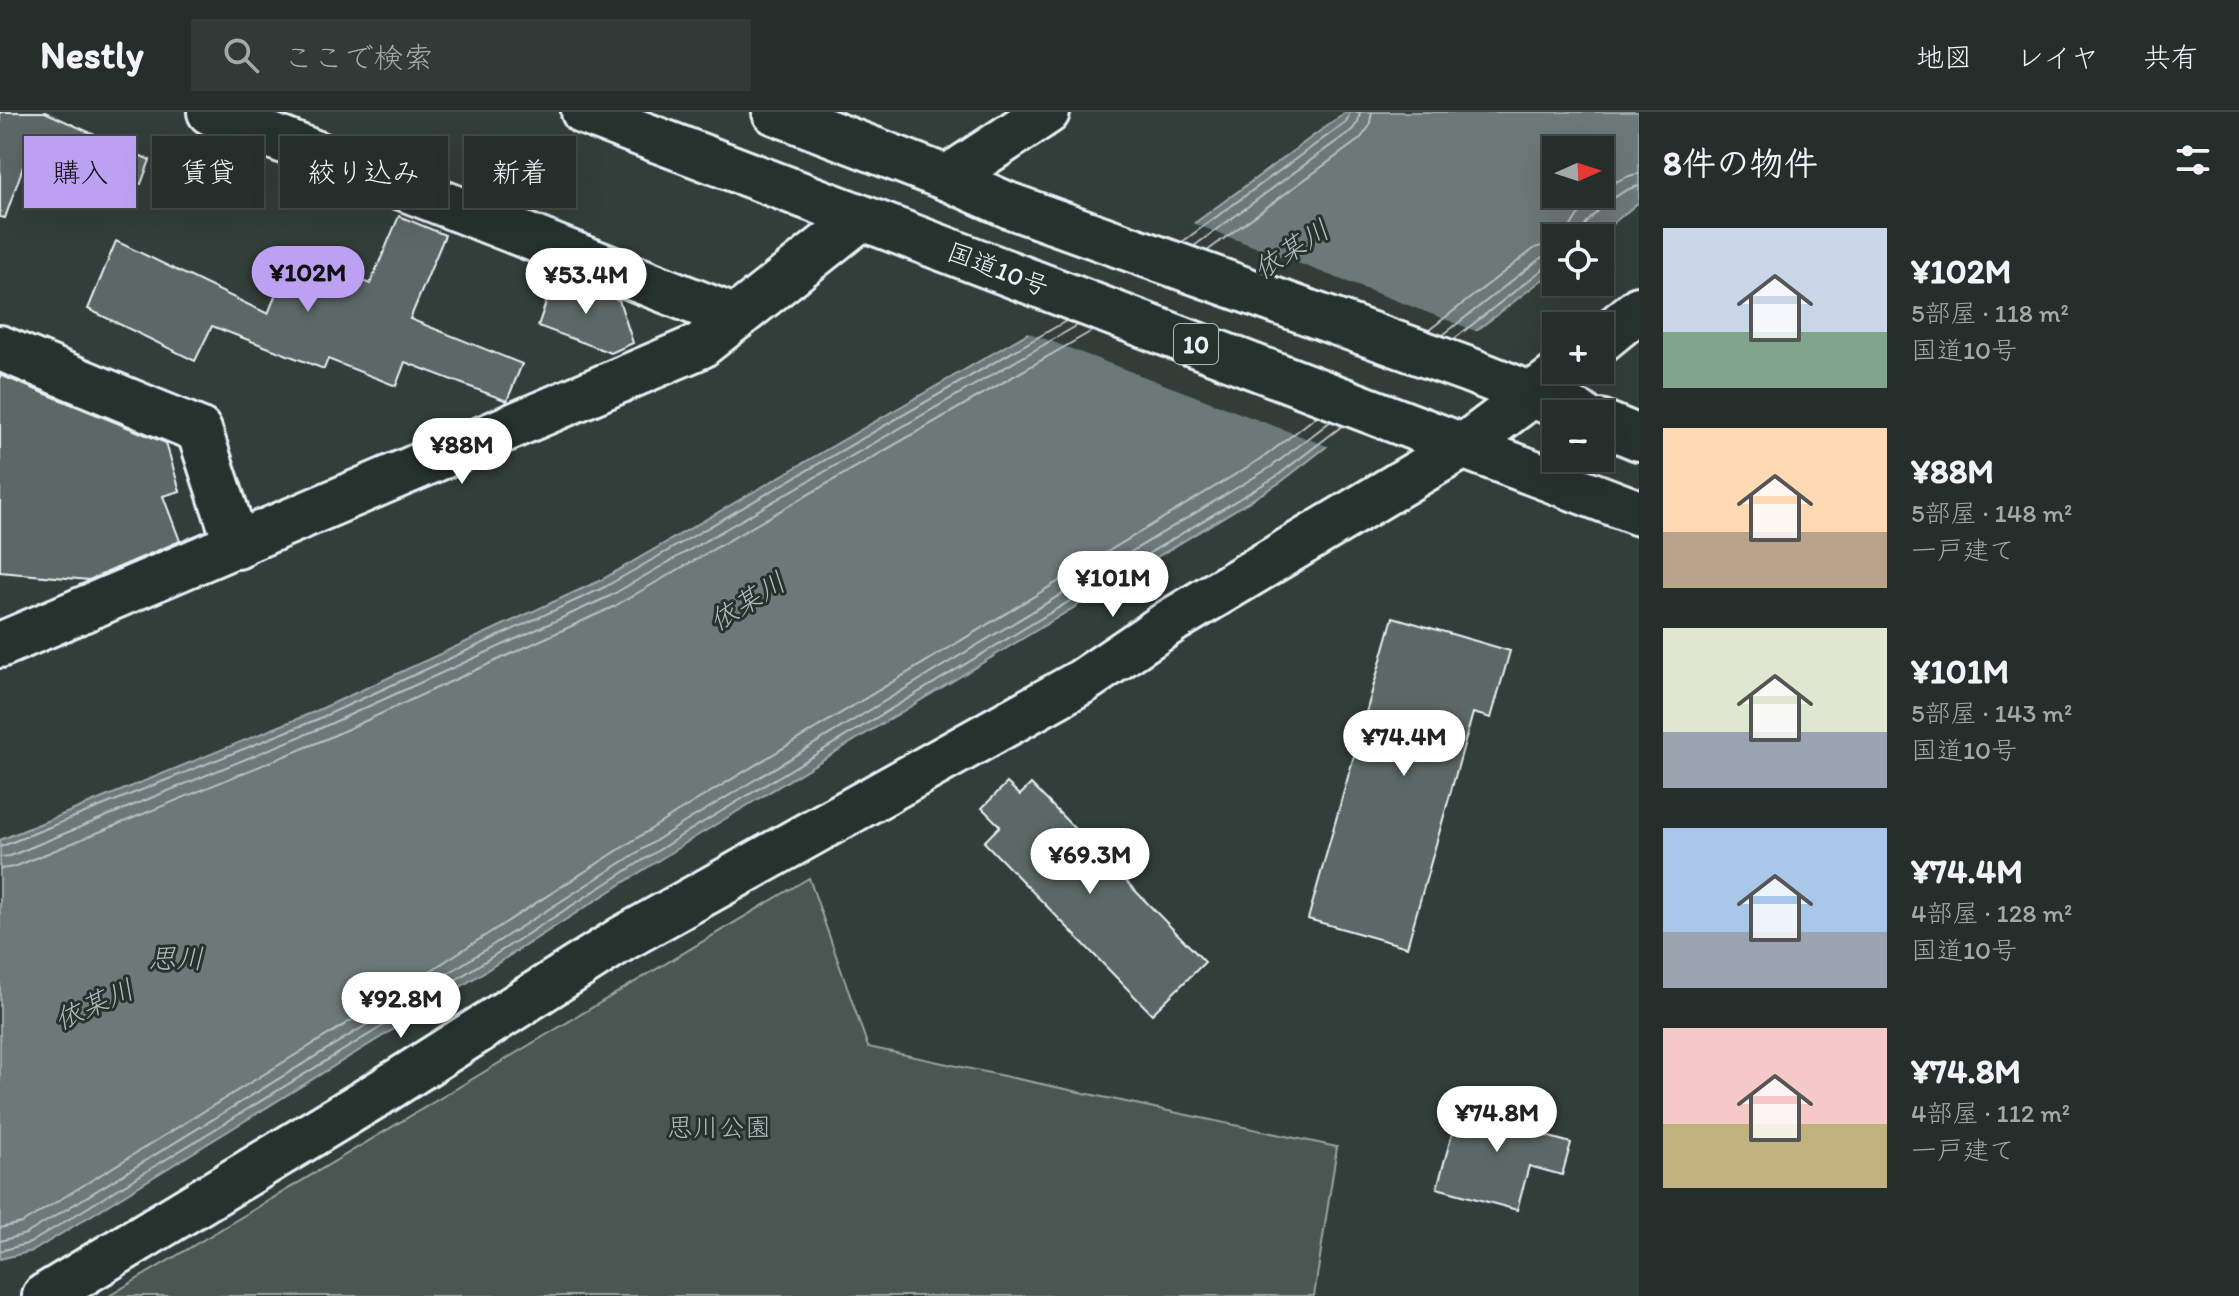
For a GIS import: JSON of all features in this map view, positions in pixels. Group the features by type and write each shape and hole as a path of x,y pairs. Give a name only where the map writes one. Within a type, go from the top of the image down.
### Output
{"main road":[{"path":"210,112 736,318"},
{"name":"国道10号","path":"584,112 1465,445"},
{"path":"775,112 947,178 1008,205 1469,370 1542,382"},
{"path":"947,178 1047,112"},
{"path":"0,645 700,346 861,218"},
{"path":"1614,330 1639,309"},
{"path":"0,348 199,430 237,546"},
{"path":"45,1296 383,1091 622,939 1083,681 1173,620 1465,445 1548,384"},
{"path":"1550,384 1566,400"},
{"path":"1614,428 1639,438"},
{"name":"10","path":"1465,445 1639,513"}],"green space":[{"name":"思川公園","path":"809,878 868,1047 1337,1147 1314,1296 109,1296"}],"water":[{"name":"思川","path":"1346,112 1639,112 1639,202 1612,224 1542,224 1542,280 1281,482 692,839 404,1023 33,1251 0,1259 0,840 314,712 601,580 1106,288"}],"pier":[{"path":"1190,222 1481,333 1332,448 1024,331 1104,285"}],"building":[{"path":"0,112 45,112 98,136 24,136 24,164 5,218 0,217"},
{"path":"136,154 150,160 141,184 136,182"},
{"path":"399,216 445,235 410,319 522,364 507,401 405,362 396,386 328,359 324,369 212,326 195,361 88,309 116,241 268,314 292,253 370,284"},
{"path":"555,276 619,300 633,343 611,353 538,326"},
{"path":"0,375 166,443 180,491 163,496 180,541 89,580 0,572"},
{"path":"1393,617 1510,651 1491,718 1473,713 1407,947 1308,919"},
{"path":"1007,783 1020,795 1031,784 1205,962 1152,1014 984,842 1000,826 982,808"},
{"path":"1462,1098 1542,1121 1539,1134 1571,1143 1562,1175 1529,1166 1517,1210 1437,1188"}],"water label":[{"name":"依某川","path":"1291,249"},
{"name":"依某川","path":"747,601"},
{"name":"依某川","path":"94,1004"}]}
